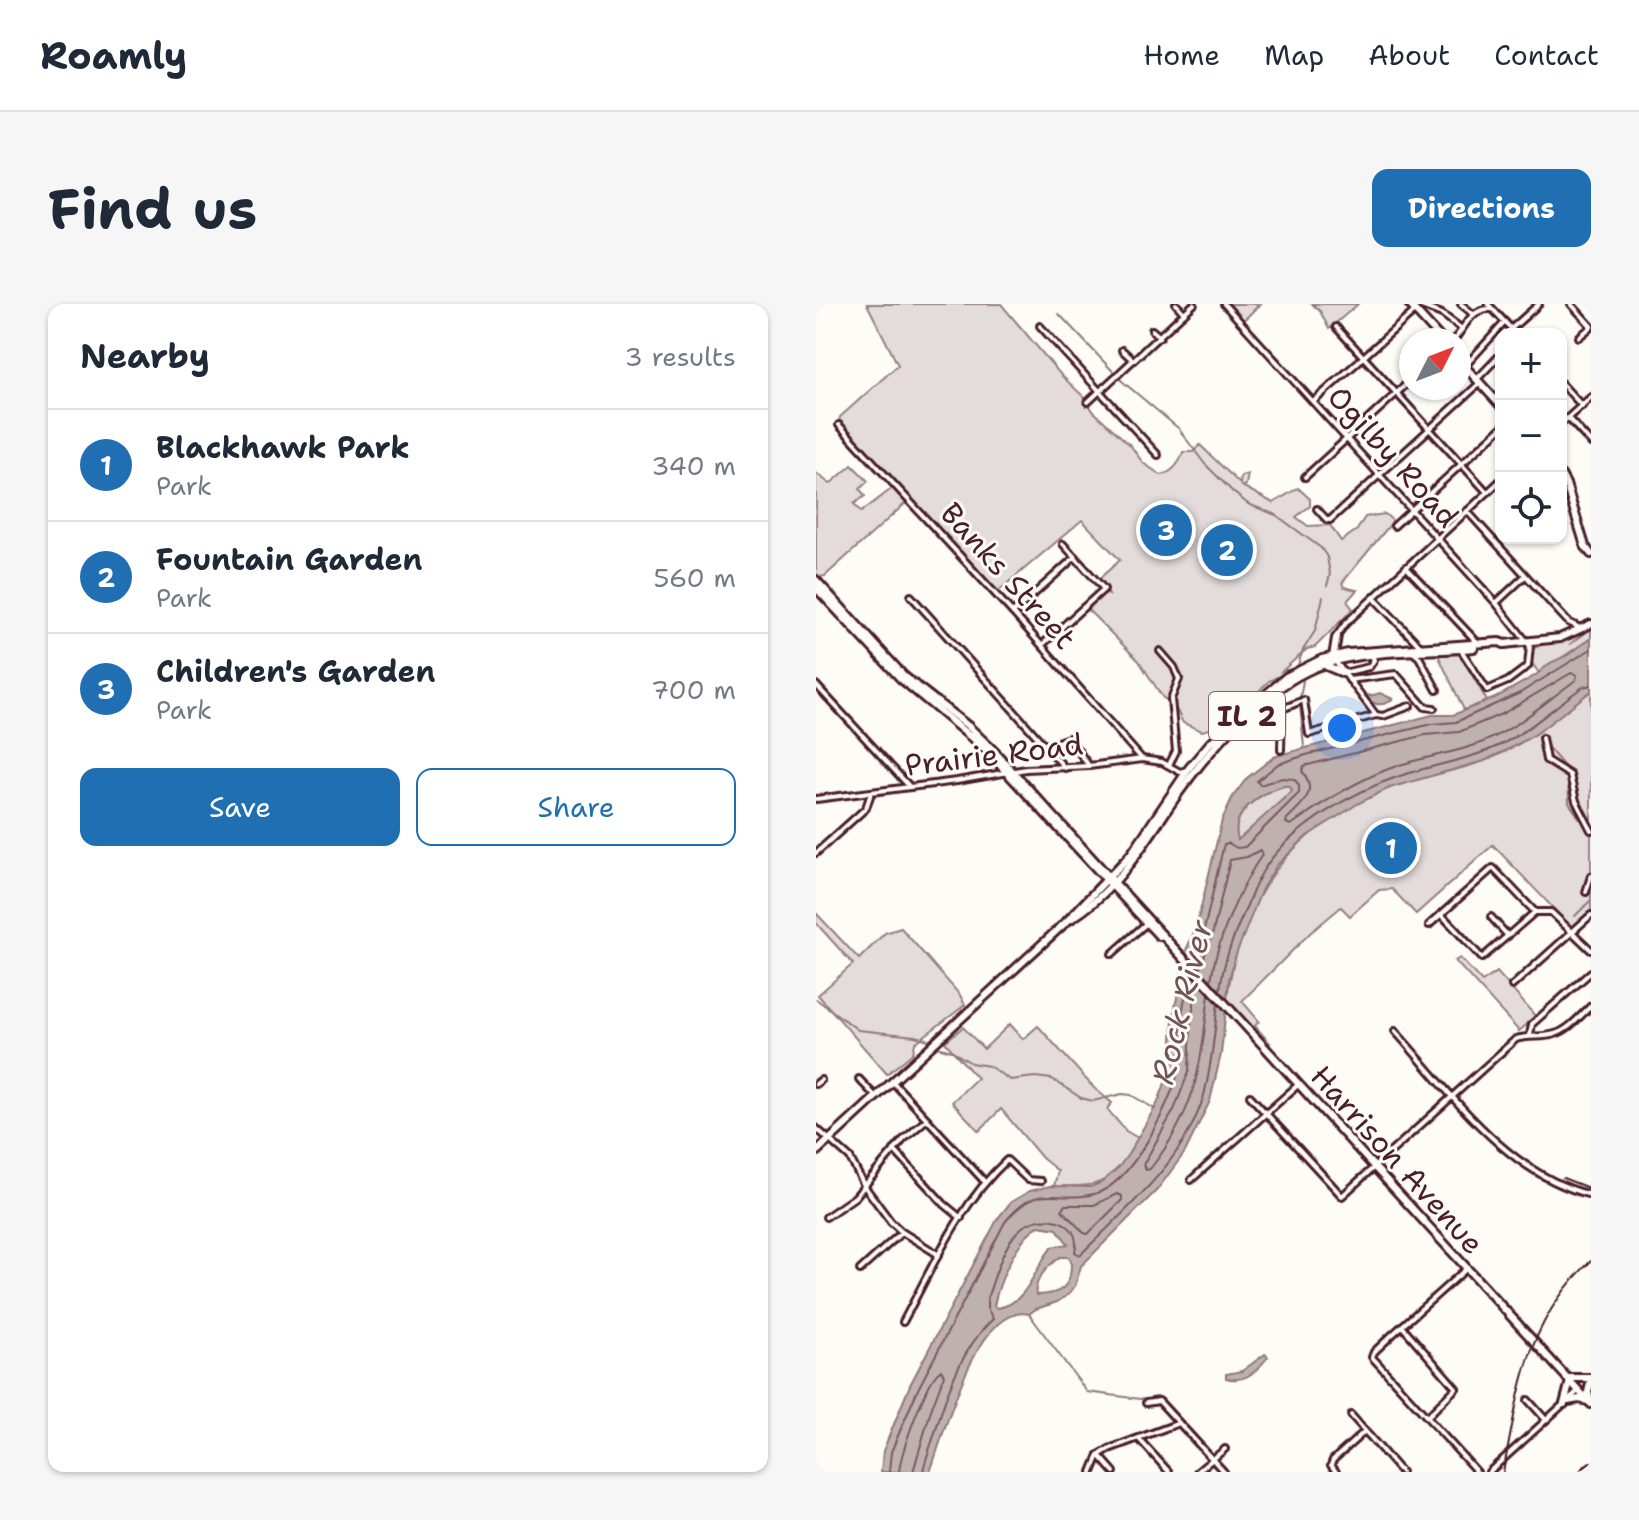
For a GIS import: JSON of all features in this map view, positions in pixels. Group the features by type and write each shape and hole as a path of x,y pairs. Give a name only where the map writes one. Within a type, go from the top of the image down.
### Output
{"main road":[{"path":"1409,304 1420,307 1434,328"},
{"path":"1471,373 1495,400"},
{"path":"1567,489 1589,549"},
{"path":"816,580 904,676 978,735 1098,873 1099,885 1093,893"},
{"path":"816,588 901,679 975,738 1010,772 1092,856 1126,901"},
{"name":"IL 2","path":"1424,650 1566,637 1591,622"},
{"name":"IL 2","path":"1549,639 1591,622"},
{"path":"1337,645 1343,652 1364,652"},
{"name":"IL 2","path":"1066,922 1075,917 1111,880 1187,770 1210,743 1277,683 1299,669 1364,652 1412,647 1424,650 1459,649 1472,645"},
{"name":"IL 2","path":"816,1152 1066,922 1093,893 1125,869 1202,759 1282,686 1334,658 1372,656 1412,647"},
{"path":"1282,686 1325,666 1343,673"},
{"path":"1067,836 1149,920"},
{"path":"1092,856 1105,866 1115,866 1143,836"},
{"path":"1125,869 1122,877 1124,887 1149,920"},
{"path":"1075,917 1108,892 1118,894 1149,920"},
{"name":"Harrison Avenue","path":"1149,920 1590,1403"},
{"path":"1590,1403 1579,1399 1566,1402 1568,1380 1591,1379"},
{"path":"1578,1391 1591,1379"},
{"path":"1590,1403 1588,1392 1591,1379"}],"street":[{"path":"1176,304 1184,313"},
{"path":"1088,402 1194,304"},
{"name":"Ogilby Road","path":"1224,304 1496,603 1527,642"},
{"path":"1461,304 1473,314"},
{"path":"1512,328 1539,304"},
{"path":"1571,304 1591,326 1579,337"},
{"path":"1463,328 1473,314 1489,306 1510,328"},
{"path":"1313,402 1420,307 1442,314 1461,328"},
{"path":"1471,359 1505,322"},
{"path":"1040,326 1158,455"},
{"path":"1336,327 1487,492"},
{"path":"1152,330 1160,337"},
{"path":"1122,350 1133,360"},
{"path":"1317,509 1330,520 1429,430 1495,361"},
{"path":"1567,390 1582,406"},
{"path":"1305,477 1397,394"},
{"path":"1591,397 1568,418 1591,443"},
{"name":"Banks Street","path":"839,425 1013,613 1142,759"},
{"path":"1394,526 1495,433"},
{"path":"1376,715 1334,658 1339,632 1495,485"},
{"path":"1467,511 1568,622 1578,627"},
{"path":"1042,645 1104,589 1063,544"},
{"path":"1013,613 1075,557"},
{"path":"1406,567 1468,636 1472,645 1467,658"},
{"path":"1496,603 1525,576"},
{"path":"911,596 1065,768"},
{"path":"1373,597 1421,660 1437,690"},
{"path":"1568,622 1568,631"},
{"path":"1334,658 1339,632"},
{"path":"1468,636 1472,645"},
{"path":"1459,649 1484,689 1490,690 1528,666 1530,648 1527,642"},
{"path":"1412,647 1424,650 1421,660"},
{"path":"1160,651 1174,667 1179,679 1171,699 1176,751 1169,765"},
{"path":"1343,673 1369,667 1374,660 1372,656"},
{"path":"1349,680 1396,674 1425,707 1434,708"},
{"path":"816,685 910,787"},
{"path":"1281,750 1282,709 1304,700 1309,734 1376,715 1383,716 1410,706"},
{"path":"1050,751 1060,741 1069,738 1089,766"},
{"path":"1542,738 1546,760 1570,775 1576,801 1591,830"},
{"name":"Prairie Road","path":"816,799 1010,772 1142,759 1169,765 1176,770"},
{"path":"1179,782 1176,770 1187,770"},
{"path":"816,853 866,808 871,793"},
{"path":"1429,925 1493,868 1535,912"},
{"path":"1586,892 1591,876"},
{"path":"1441,914 1482,958 1535,912 1551,912 1591,950"},
{"path":"1512,986 1591,915"},
{"path":"1491,917 1508,936"},
{"path":"1112,954 1149,920"},
{"path":"1530,1035 1532,1024 1591,972"},
{"path":"1250,1096 1342,1196 1516,1039 1563,1031 1591,1006"},
{"path":"1395,1031 1513,1156 1545,1177 1591,1195"},
{"path":"859,1079 875,1096"},
{"path":"892,1081 984,1181"},
{"path":"1191,1180 1299,1084"},
{"path":"826,1217 865,1187 894,1150 927,1119"},
{"path":"816,1128 850,1158 883,1213 902,1232 939,1255"},
{"path":"894,1150 961,1218"},
{"path":"903,1322 984,1181 1007,1160 1028,1180 1041,1181"},
{"path":"860,1270 902,1232"},
{"path":"1467,1269 1372,1357 1477,1472"},
{"path":"1402,1326 1456,1388 1427,1417"},
{"path":"1489,1472 1578,1391"},
{"path":"1528,1400 1546,1420"},
{"path":"1146,1403 1159,1401 1224,1472"},
{"path":"1351,1415 1401,1472"},
{"path":"1092,1472 1099,1455 1179,1423"},
{"path":"1336,1472 1331,1465 1333,1460 1365,1431"},
{"path":"1139,1439 1169,1472"},
{"path":"1197,1472 1225,1449"},
{"path":"1099,1455 1114,1472"},
{"path":"1584,1472 1591,1466"}],"shaded area":[{"path":"867,304 1001,304 1060,374 1086,399 1093,411 1131,446 1143,463 1161,475 1175,467 1183,452 1193,452 1200,445 1240,484 1241,476 1248,474 1246,485 1242,486 1273,503 1298,488 1310,499 1310,506 1296,517 1308,526 1330,525 1341,541 1357,530 1365,517 1385,514 1393,521 1342,583 1344,587 1357,590 1347,601 1353,609 1315,647 1307,649 1282,671 1292,669 1269,681 1224,725 1202,731 1183,723 1173,703 1163,698 1139,661 1087,609 1104,593 1109,595 1099,579 1120,560 1082,520 996,593 839,422 840,417 898,365"},
{"path":"1228,304 1260,304 1244,320"},
{"path":"1312,304 1358,304 1329,329 1320,311"},
{"path":"852,465 868,481 860,489 865,496 854,504 861,512 894,487 907,502 825,576 819,577 816,573 816,473 830,484"},
{"path":"1591,627 1569,645 1591,629 1591,638 1539,673 1531,662 1531,649 1537,647 1533,646 1563,639"},
{"path":"1460,654 1487,701 1464,710 1438,655"},
{"path":"1591,691 1591,912 1572,928 1493,845 1416,914 1392,889 1379,890 1350,916 1341,907 1310,933 1242,1001 1259,1021 1255,1026 1270,1043 1267,1045 1226,1003 1233,965 1258,899 1276,870 1298,845 1324,823 1390,788 1499,755 1527,739"},
{"path":"1290,786 1292,791 1238,840 1238,821 1249,805 1266,793"},
{"path":"816,913 859,959 885,933 901,928 960,995 965,1005 915,1043 913,1053 887,1074 818,995 853,964 816,923"},
{"path":"1460,958 1482,982 1497,972 1536,1017 1519,1031 1455,961"},
{"path":"1010,1024 1023,1039 1038,1026 1094,1088 1112,1103 1107,1109 1126,1131 1138,1138 1122,1164 1105,1179 1084,1186 1054,1186 1058,1171 1042,1158 1001,1109 979,1131 952,1102 977,1078 945,1042 963,1027 984,1049"}],"water":[{"name":"Rock River","path":"1591,638 1591,691 1536,734 1484,761 1389,788 1359,803 1307,836 1277,865 1262,889 1235,957 1229,980 1221,1054 1210,1101 1185,1152 1157,1190 1081,1266 1069,1294 1029,1314 1010,1316 993,1328 965,1375 930,1472 881,1472 883,1451 910,1385 998,1218 1011,1202 1030,1191 1050,1186 1090,1187 1101,1183 1129,1153 1158,1102 1171,1067 1173,1018 1186,950 1196,928 1222,820 1232,798 1247,778 1274,757 1283,754 1432,715 1453,715 1495,698","holes":["1290,786 1292,791 1238,840 1236,830 1243,812 1257,798","1039,1226 1057,1229 1068,1244 1052,1247 1016,1300 997,1308 994,1306 1004,1273 1031,1231","1060,1257 1068,1257 1071,1261 1069,1277 1063,1288 1036,1295 1039,1279"]},
{"path":"1361,692 1370,696 1380,693 1393,699 1376,704"},
{"path":"1265,1354 1268,1357 1250,1375 1239,1379 1226,1378 1226,1374 1242,1371"}],"waterway":[{"path":"1059,314 1123,382 1178,428 1204,463 1233,492 1248,504 1276,515 1321,548 1327,557 1330,574 1327,586"},
{"path":"1297,668 1303,650 1315,631 1323,597"},
{"path":"1300,698 1303,681"},
{"path":"1300,705 1304,747"},
{"path":"1545,744 1568,771"},
{"path":"1568,777 1569,803 1580,819 1589,818 1591,823"},
{"path":"1575,916 1591,900"},
{"path":"816,999 858,1030 929,1040"},
{"path":"937,1047 952,1051 971,1063 989,1066 1010,1080 1035,1077 1052,1079 1081,1098 1093,1101 1131,1095 1155,1109"},
{"path":"1029,1314 1087,1392 1148,1400"}],"railway":[{"path":"1563,1178 1591,1189"},
{"path":"1503,1472 1521,1385 1539,1333 1569,1284 1591,1261"}],"place":[{"name":"Children's Garden","path":"1166,530"},
{"name":"Fountain Garden","path":"1227,550"},
{"name":"Blackhawk Park","path":"1391,848"}]}
